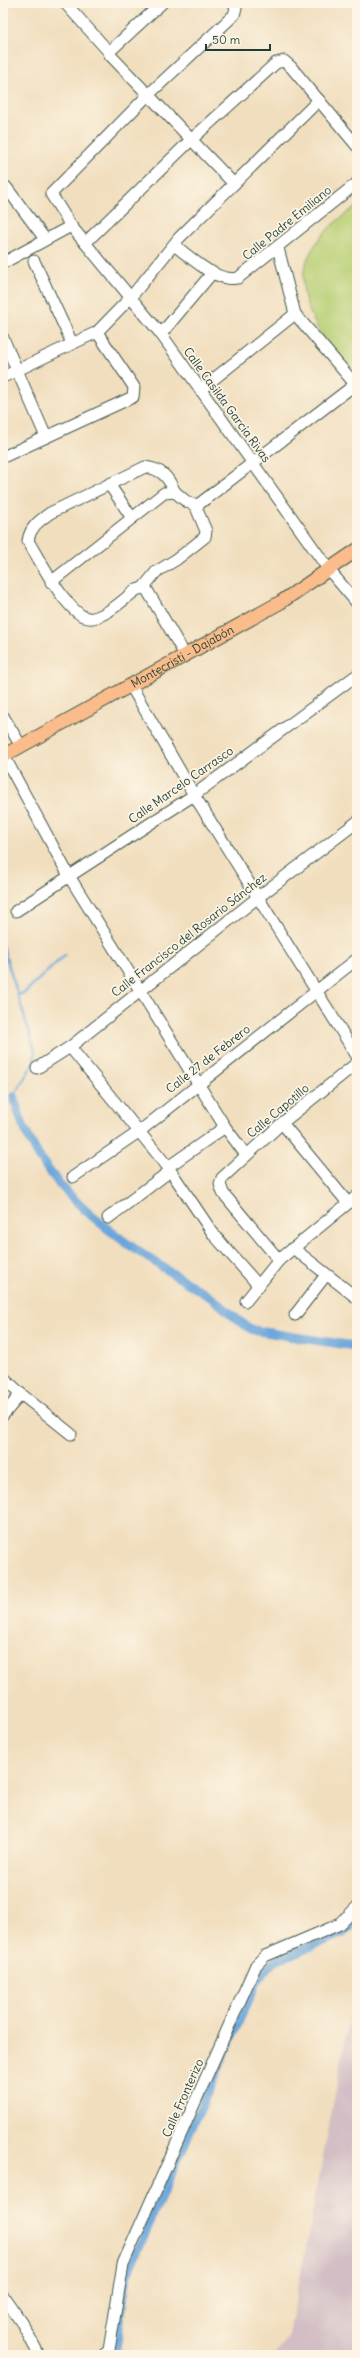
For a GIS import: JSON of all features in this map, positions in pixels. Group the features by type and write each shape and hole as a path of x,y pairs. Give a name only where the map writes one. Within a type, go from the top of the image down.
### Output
{"main road":[{"name":"Montecristi - Dajabón","path":"4,756 281,602 357,550"}],"street":[{"path":"65,3 109,52 113,60 234,184"},
{"path":"109,52 162,3"},
{"path":"148,95 234,15 236,8 233,3"},
{"path":"85,243 192,140 276,63 284,61 357,146"},
{"name":"Calle Casilda García Rivas","path":"148,95 51,194 71,226 161,334 329,570 357,603"},
{"path":"3,377 97,332 131,297 174,245 319,100"},
{"name":"Calle Padre Emiliano","path":"213,272 232,279 238,278 278,248 357,183"},
{"path":"6,187 45,239"},
{"path":"3,263 71,226"},
{"path":"161,334 213,272 174,245"},
{"path":"195,505 356,383 295,314 278,248"},
{"path":"34,261 72,343"},
{"path":"200,390 295,314"},
{"path":"3,457 130,400 135,394 134,387 97,332"},
{"path":"3,338 18,369 46,437"},
{"path":"145,467 156,468 169,479 175,492 188,503 195,505 206,531 205,537 177,559 156,572 142,588 136,590 100,616 91,619 81,617 51,582 28,541 29,533 36,523 50,513 145,467"},
{"path":"109,484 132,518"},
{"path":"51,582 164,493 175,492"},
{"path":"142,588 150,593 185,655"},
{"name":"Calle Marcelo Carrasco","path":"16,911 194,795 357,675"},
{"path":"131,686 194,795 357,1056"},
{"path":"3,716 21,746"},
{"path":"4,756 69,876 225,1127 246,1155"},
{"name":"Calle Francisco del Rosario Sánchez","path":"37,1068 70,1047 139,990 357,822"},
{"name":"Calle 27 de Febrero","path":"73,1177 140,1131 357,959"},
{"path":"70,1047 140,1131 169,1169 214,1235 259,1286"},
{"name":"Calle Capotillo","path":"279,1260 223,1193 220,1184 222,1178 282,1123 357,1063"},
{"path":"282,1123 348,1203"},
{"path":"108,1218 169,1169 225,1127"},
{"path":"246,1301 279,1260 357,1196"},
{"path":"293,1248 357,1298"},
{"path":"295,1315 326,1275"},
{"path":"3,1377 21,1394 72,1434"},
{"path":"3,1415 21,1394"},
{"name":"Calle Fronterizo","path":"104,2355 109,2350 123,2264 256,1965 265,1956 340,1924 357,1907"},
{"path":"3,2296 22,2324 39,2355"}],"shaded area":[{"path":"357,1979 357,2355 276,2355 289,2335"}],"green space":[{"path":"357,206 357,363 349,370 330,347 316,325 307,304 303,284 306,264 315,245 332,225"}],"waterway":[{"path":"3,947 35,1051 34,1062 14,1096"},
{"path":"18,995 24,993 65,955"},
{"path":"14,1096 25,1131 43,1162 65,1190 91,1215 119,1238 149,1259 210,1297 240,1322 251,1329 349,1345 357,1350"},
{"path":"115,2355 127,2274 257,1980 274,1961 343,1933 357,1921"}]}
